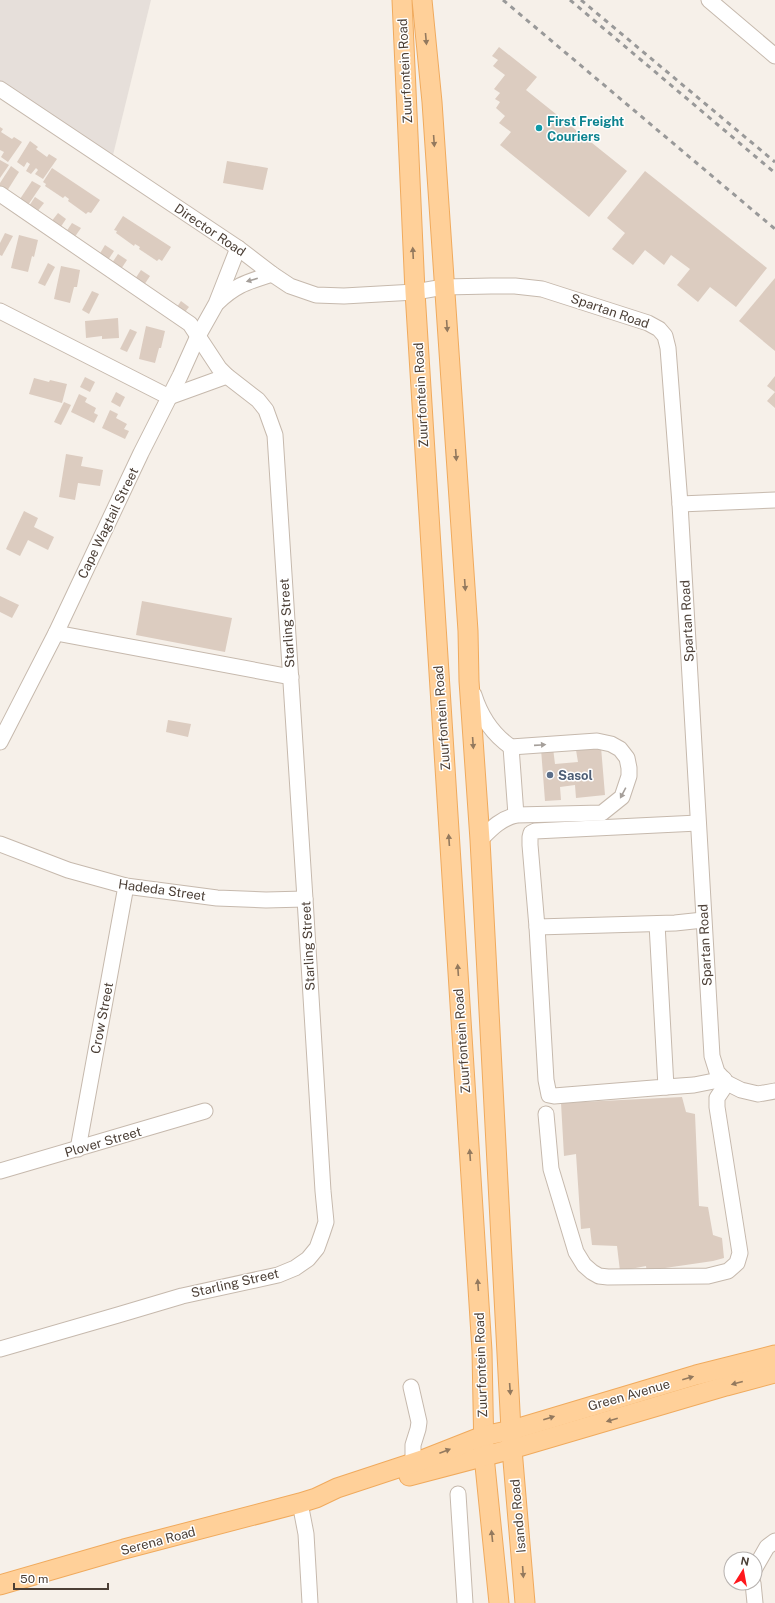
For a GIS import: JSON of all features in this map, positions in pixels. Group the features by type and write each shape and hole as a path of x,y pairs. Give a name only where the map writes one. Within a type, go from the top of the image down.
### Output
{"main road":[{"name":"Zuurfontein Road","path":"402,0 415,292 482,1351 483,1436"},
{"name":"Zuurfontein Road","path":"422,0 432,102 468,624 469,681 480,840 512,1430"},
{"name":"Green Avenue","path":"483,1436 512,1430 696,1375 775,1355"},
{"name":"Green Avenue","path":"484,1456 775,1373"},
{"name":"Isando Road","path":"512,1430 512,1449 525,1603"},
{"name":"Isando Road","path":"483,1436 499,1603"},
{"name":"Serena Road","path":"308,1501 337,1488 413,1463 483,1436"},
{"name":"Serena Road","path":"0,1585 124,1549 308,1501 335,1496 484,1456"}],"street":[{"path":"709,0 775,56"},
{"name":"Director Road","path":"0,89 238,248 290,286 316,295 344,296 415,292 444,287"},
{"name":"Starling Street","path":"0,194 190,324 211,357 227,376 258,400 266,410 275,435 326,1222 316,1248 308,1259 295,1268 278,1275 182,1296 118,1316 0,1349"},
{"path":"216,304 238,248"},
{"path":"216,304 232,289 250,280 272,274"},
{"name":"Spartan Road","path":"444,287 515,286 542,290 648,322 660,330 665,336 668,348 680,504 712,1056 718,1072 725,1081"},
{"name":"Cape Wagtail Street","path":"0,742 56,633 198,336 216,304"},
{"path":"0,311 169,397 227,376"},
{"path":"680,504 775,500"},
{"path":"56,633 291,678"},
{"path":"469,681 482,716 491,729 511,747 516,815"},
{"path":"480,840 493,826 505,818 516,815 602,813 622,797 629,776 627,758 620,749 611,744 596,741 511,747"},
{"path":"698,823 535,831 531,833 530,837 546,1080 549,1095 554,1096 694,1085 725,1081 741,1090 758,1094 775,1091"},
{"name":"Hadeda Street","path":"0,844 61,867 126,886 217,898 266,900 306,898"},
{"name":"Crow Street","path":"78,1149 126,886"},
{"path":"537,927 657,924 704,920"},
{"path":"657,924 666,1087"},
{"path":"546,1114 551,1169 576,1252 584,1265 599,1276 608,1277 708,1276 728,1271 737,1263 740,1253 717,1107 717,1098 725,1081"},
{"name":"Plover Street","path":"0,1171 205,1111"},
{"path":"411,1387 419,1422 413,1445 413,1463"},
{"path":"458,1494 465,1603"},
{"path":"308,1501 306,1534 310,1603"},
{"path":"763,1554 767,1547 775,1541"},
{"path":"754,1591 755,1603"}],"shaded area":[{"path":"0,0 151,0 113,155 0,81"}],"building":[{"name":"First Freight Couriers","path":"499,47 537,77 526,90 627,171 589,217 500,145 511,132 499,123 505,116 496,108 500,102 495,99 500,93 494,89 505,75 493,66 498,60 492,56"},
{"path":"0,127 3,129 1,132 12,139 14,137 22,142 8,162 1,157 4,152 0,150"},
{"path":"30,141 38,147 36,149 47,157 49,154 57,159 43,179 35,174 38,170 36,168 31,174 26,171 30,164 27,162 24,167 17,162"},
{"path":"0,160 9,165 0,178"},
{"path":"227,161 268,168 263,190 223,183"},
{"path":"11,166 19,172 7,191 0,186 0,183"},
{"path":"52,168 100,200 91,213 88,212 86,214 68,201 69,199 65,196 63,198 45,186 46,184 43,182"},
{"path":"645,171 767,268 736,307 710,287 698,302 677,285 690,269 671,255 664,265 645,250 633,265 612,249 625,233 607,218"},
{"path":"32,181 41,186 28,205 20,199"},
{"path":"35,197 44,203 37,212 29,206"},
{"path":"58,213 66,219 60,228 51,222"},
{"path":"123,216 171,247 162,261 159,259 157,261 139,249 140,247 135,244 134,246 116,233 117,231 114,230"},
{"path":"72,223 81,228 74,238 66,232"},
{"path":"5,233 13,236 2,256 0,255 0,243"},
{"path":"19,235 38,240 34,257 32,256 28,272 11,268"},
{"path":"105,245 114,251 108,260 99,255"},
{"path":"118,254 127,260 121,269 112,263"},
{"path":"48,263 55,267 45,286 38,283"},
{"path":"61,266 80,270 77,287 74,287 70,303 54,299"},
{"path":"141,270 150,276 144,285 135,279"},
{"path":"775,278 775,351 739,321"},
{"path":"92,291 99,294 89,314 82,310"},
{"path":"181,301 189,307 185,312 177,307"},
{"path":"118,318 119,338 102,339 102,336 86,338 85,321"},
{"path":"146,326 165,331 161,348 159,348 155,363 139,359"},
{"path":"130,329 137,332 127,352 120,349"},
{"path":"775,376 775,392 767,386"},
{"path":"85,377 95,382 90,392 80,387"},
{"path":"34,378 49,382 50,380 67,384 62,403 29,394"},
{"path":"116,392 125,397 120,407 111,402"},
{"path":"775,392 775,408 767,401"},
{"path":"79,394 87,398 85,402 96,408 94,413 98,415 94,423 71,412"},
{"path":"64,402 71,405 61,425 54,422"},
{"path":"110,410 118,414 116,418 127,424 124,429 129,431 125,439 102,428"},
{"path":"66,454 83,457 81,466 103,470 100,486 78,483 75,500 59,497"},
{"path":"24,511 38,518 34,527 54,537 48,550 28,540 20,556 6,549"},
{"path":"0,596 19,605 12,618 0,612"},
{"path":"142,601 232,618 225,652 136,635"},
{"path":"168,720 191,724 188,737 166,732"},
{"path":"601,747 605,795 576,798 575,785 560,787 561,800 545,801 541,749 553,748 555,764 578,762 576,750"},
{"path":"682,1097 686,1112 695,1114 699,1206 708,1207 713,1235 722,1238 724,1258 665,1268 664,1273 647,1273 646,1266 620,1271 617,1246 592,1245 590,1228 581,1229 576,1154 564,1156 561,1103"}],"railway":[{"path":"503,0 775,229"},
{"path":"570,0 775,173"},
{"path":"581,0 775,162"}],"place":[{"name":"First Freight Couriers","path":"539,128"},
{"name":"Sasol","path":"550,775"}]}
